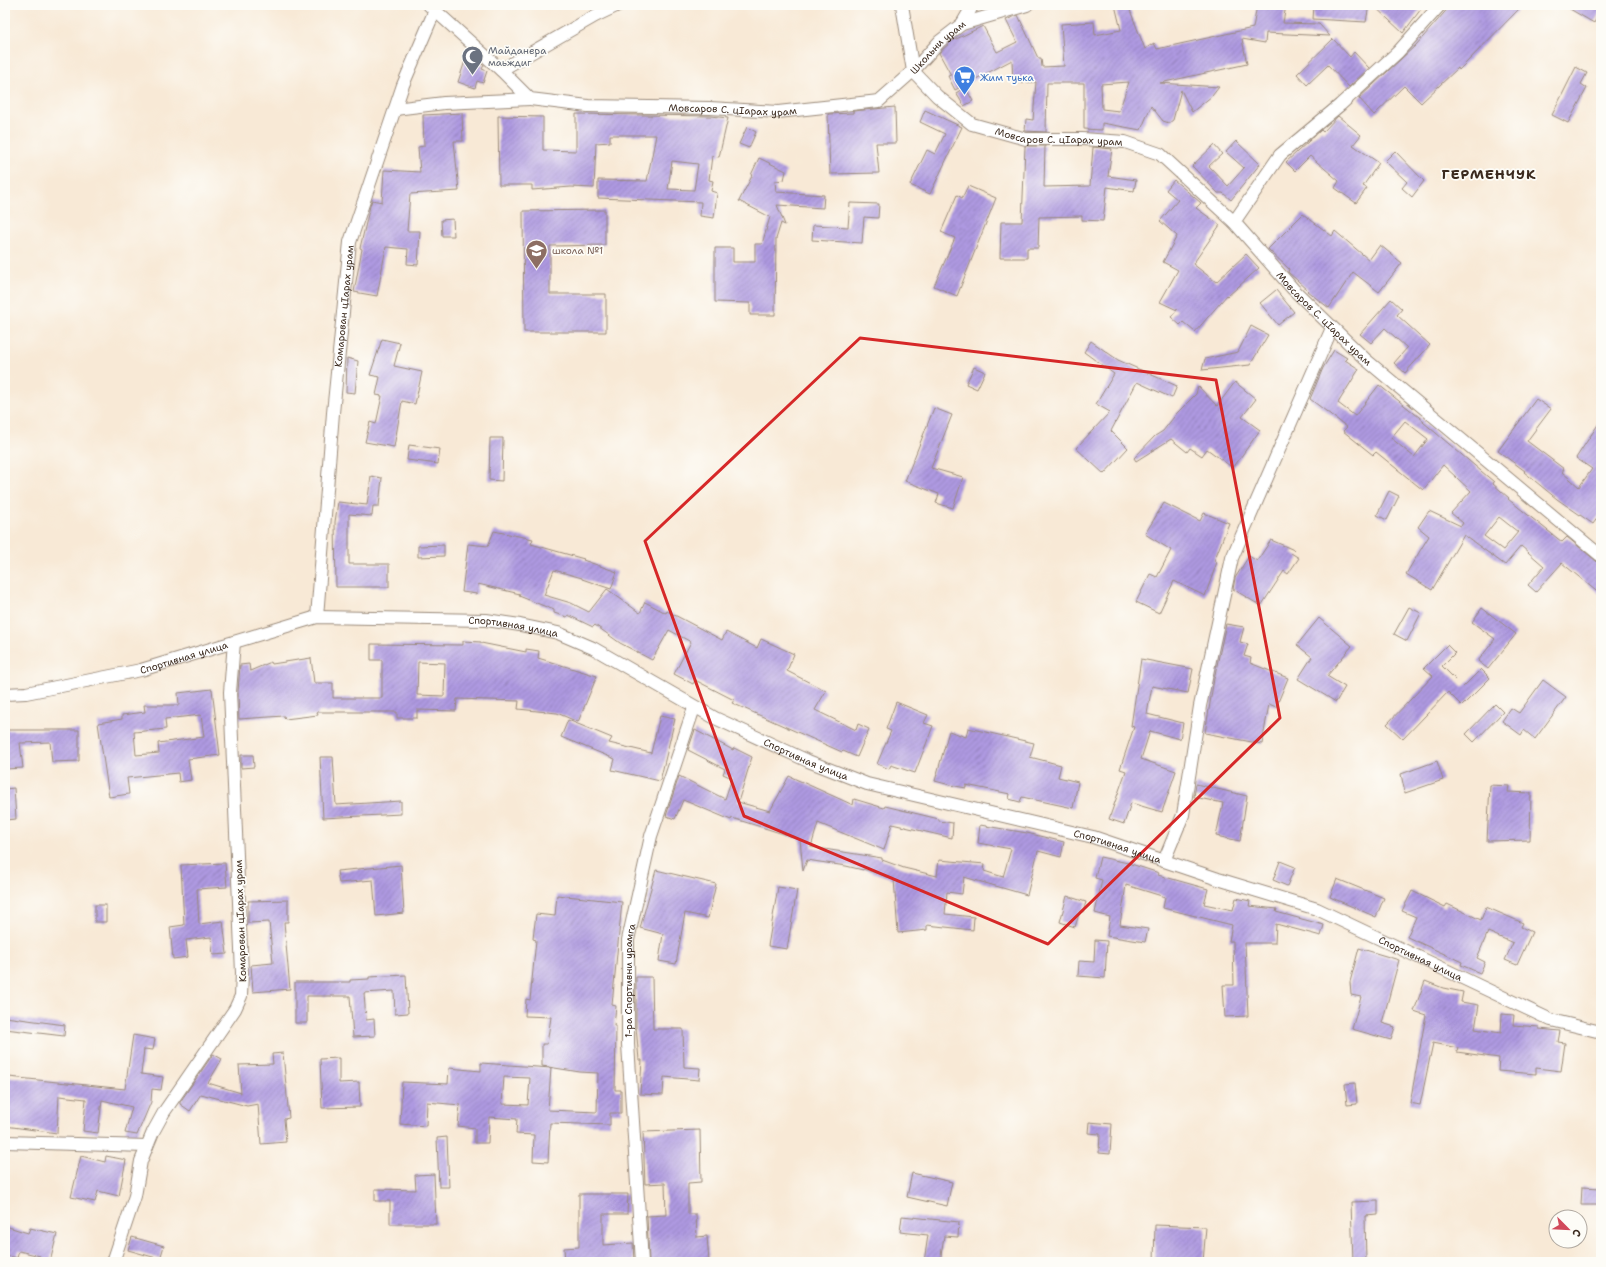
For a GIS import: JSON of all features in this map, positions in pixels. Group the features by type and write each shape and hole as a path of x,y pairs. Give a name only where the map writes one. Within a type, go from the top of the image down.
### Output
{"street":[{"path":"501,70 595,16 618,5"},
{"name":"Школьни урам","path":"902,5 913,71"},
{"path":"962,24 973,5"},
{"name":"Школьни урам","path":"913,71 940,41 962,24 1027,5"},
{"path":"1234,222 1280,155 1340,105 1398,52 1440,5"},
{"path":"432,8 501,70 530,99"},
{"name":"Комарован цIарах урам","path":"317,617 333,413 350,242 403,84 432,8"},
{"name":"Мовсаров С. цIарах урам","path":"395,109 444,103 530,99 588,106 710,108 778,112 879,101 913,71 937,96 972,124 1026,138 1082,139 1125,142 1160,154 1234,222 1293,289 1365,359 1601,556"},
{"path":"1164,861 1183,815 1200,706 1232,558 1332,328"},
{"name":"Спортивная улица","path":"5,694 26,693 141,670 317,617 486,620 558,633 593,648 694,708 808,761 867,784 1093,837 1218,879 1317,909 1551,1020 1601,1032"},
{"name":"Комарован цIарах урам","path":"113,1262 135,1196 141,1161 147,1146 164,1112 235,1009 241,996 242,973 230,692 234,642"},
{"name":"1-ра Спортивни урамга","path":"642,1262 628,1044 628,940 651,836 694,708"},
{"path":"5,1142 147,1146"}],"highlighted area":[{"path":"860,338 1216,380 1280,718 1048,944 744,816 645,541"}],"building":[{"path":"1115,5 1128,5 1145,49 1154,43 1157,49 1253,28 1257,5 1286,5 1283,23 1319,24 1330,36 1266,33 1265,43 1242,39 1247,64 1160,83 1219,87 1212,96 1192,112 1181,90 1173,120 1169,123 1163,121 1151,106 1141,130 1102,123 1102,130 1084,129 1084,83 1047,83 1046,132 1025,131 1026,119 1033,120 1036,82 1013,83 1012,60 955,90 948,76 951,75 939,53 952,41 983,26 997,52 1017,42 1006,20 1018,15 1038,58 1041,58 1042,67 1064,66 1061,24 1094,22 1095,35 1121,30","holes":["1129,82 1119,111 1102,109 1101,84"]},
{"path":"1314,5 1369,5 1366,22 1313,19"},
{"path":"1373,5 1424,5 1403,33"},
{"path":"1451,5 1523,5 1459,70 1458,68 1421,103 1404,86 1374,115 1359,98 1416,45"},
{"path":"1563,5 1601,5 1601,10 1594,23"},
{"path":"1333,39 1350,57 1354,52 1369,68 1349,87 1328,65 1307,85 1297,74"},
{"name":"Майданера маьждиг","path":"466,58 484,65 482,69 487,71 483,83 477,81 475,88 458,82"},
{"path":"1576,67 1587,73 1581,84 1587,88 1568,123 1552,115"},
{"name":"Жим туька","path":"965,87 973,101 964,106 956,93"},
{"path":"895,107 896,143 876,143 879,173 830,174 828,114 853,113 853,111"},
{"path":"925,110 962,127 930,194 910,185 927,150 935,154 945,134 920,122"},
{"path":"462,113 463,141 454,141 459,191 410,194 407,231 420,231 418,265 407,264 408,249 386,247 377,296 354,292 362,249 360,248 370,206 372,200 382,202 384,170 420,172 418,147 424,146 423,115"},
{"path":"576,114 710,116 728,118 719,157 712,156 709,180 713,181 711,191 717,193 714,218 700,216 701,202 598,198 598,180 647,181 656,135 610,135 610,142 596,143 594,188 571,187 532,190 532,185 499,185 498,116 543,117 543,150 576,151","holes":["672,161 698,164 694,190 668,189"]},
{"path":"1338,116 1361,135 1353,145 1379,163 1363,186 1367,188 1356,203 1335,188 1339,181 1310,156 1295,171 1286,162 1321,130 1323,132"},
{"path":"747,127 756,132 749,148 739,144"},
{"path":"1236,141 1260,164 1231,200 1223,193 1218,193 1192,166 1214,145 1222,154 1209,166 1228,186 1244,168 1226,152"},
{"path":"1025,146 1045,146 1044,187 1090,186 1093,147 1112,149 1108,176 1136,180 1134,191 1107,187 1103,221 1082,220 1082,216 1039,217 1038,248 1027,248 1027,258 1000,258 1001,222 1022,222"},
{"path":"1395,151 1424,181 1412,197 1402,188 1407,182 1385,161"},
{"path":"759,158 786,171 784,180 775,181 776,192 824,195 823,208 777,205 785,225 781,223 776,239 775,315 750,315 750,303 715,302 715,248 733,248 733,262 755,262 755,244 762,244 770,217 739,201 752,176 751,175"},
{"path":"1174,180 1201,203 1196,208 1220,225 1193,264 1216,282 1246,254 1259,268 1228,296 1227,295 1195,332 1183,322 1180,325 1171,317 1177,310 1160,302 1178,270 1163,262 1177,236 1160,221 1178,200 1166,190"},
{"path":"968,186 996,198 957,296 934,286 955,238 941,232 957,195 962,198"},
{"path":"850,203 879,204 878,218 864,217 862,243 812,240 813,225 848,227"},
{"name":"школа №1","path":"605,210 605,245 550,246 550,294 606,294 606,332 524,332 523,211"},
{"path":"1303,214 1332,236 1335,231 1369,260 1380,245 1402,263 1379,292 1353,272 1329,308 1307,291 1308,290 1288,272 1289,269 1268,249"},
{"path":"453,219 454,236 442,236 441,220"},
{"path":"1276,290 1294,312 1278,325 1260,303"},
{"path":"1391,299 1402,309 1397,315 1430,345 1405,373 1394,363 1407,348 1385,328 1371,343 1360,334"},
{"path":"1251,326 1268,335 1250,365 1202,370 1205,359 1238,352"},
{"path":"382,339 400,343 394,366 422,372 415,404 402,401 394,447 365,442 370,422 376,424 382,396 376,395 380,377 370,375"},
{"path":"1091,341 1118,360 1177,386 1172,398 1137,382 1111,431 1128,448 1104,474 1076,448 1110,412 1096,404 1114,374 1084,352"},
{"path":"1334,350 1347,358 1345,360 1359,369 1338,403 1355,416 1379,385 1424,421 1423,422 1494,482 1493,484 1509,498 1508,499 1562,542 1567,537 1601,565 1601,595 1562,563 1536,592 1528,585 1544,566 1521,546 1505,565 1464,535 1432,590 1406,574 1429,536 1418,527 1429,511 1461,526 1463,523 1451,513 1471,491 1443,465 1423,490 1376,452 1373,455 1343,431 1347,427 1310,399 1323,368","holes":["1405,421 1428,439 1414,457 1391,438","1499,517 1518,532 1503,550 1484,536"]},
{"path":"347,358 358,361 355,393 346,392"},
{"path":"974,367 985,372 977,389 966,384"},
{"path":"1235,382 1256,399 1242,417 1260,430 1233,468 1207,449 1202,456 1190,448 1187,452 1171,439 1136,461 1134,458 1155,436 1163,431 1177,413 1196,394 1198,386 1217,406"},
{"path":"1536,399 1551,409 1527,441 1564,469 1562,472 1579,487 1592,469 1576,458 1601,420 1601,513 1593,524 1557,499 1524,472 1525,471 1498,451"},
{"path":"934,408 952,415 931,468 963,477 953,508 936,503 939,494 905,481"},
{"path":"490,438 503,438 502,481 489,480"},
{"path":"409,445 440,449 438,464 407,460"},
{"path":"371,476 382,478 379,506 373,506 372,516 349,514 349,564 389,564 389,587 336,587 335,522 338,502 367,505"},
{"path":"1389,491 1399,496 1387,520 1377,515"},
{"path":"1164,503 1200,521 1204,513 1229,523 1214,561 1217,562 1205,596 1174,581 1159,613 1136,602 1150,574 1157,577 1171,550 1145,534"},
{"path":"494,531 533,539 531,544 584,559 583,560 617,572 611,589 582,578 554,570 544,595 571,603 589,612 607,589 640,613 645,602 666,613 667,611 722,640 726,632 757,648 761,639 794,654 787,671 826,691 815,710 856,730 858,724 869,729 857,757 843,751 842,752 732,703 734,700 695,680 693,684 674,674 691,642 669,630 652,660 620,643 595,625 593,627 568,615 567,617 554,613 554,610 519,596 520,594 478,584 477,594 462,592 468,544 488,546"},
{"path":"1271,540 1294,550 1291,553 1299,558 1288,574 1284,571 1261,606 1233,589 1235,578 1249,556 1257,561"},
{"path":"444,545 444,556 418,557 418,546"},
{"path":"1409,607 1421,613 1407,641 1394,634"},
{"path":"1482,608 1516,634 1488,669 1478,661 1495,639 1472,622"},
{"path":"1319,618 1352,646 1327,676 1345,687 1336,702 1298,679 1312,657 1297,645"},
{"path":"1226,624 1244,627 1240,642 1248,644 1244,656 1251,658 1250,663 1288,678 1276,707 1269,704 1262,744 1205,733 1214,679"},
{"path":"463,641 481,642 526,652 526,649 539,651 538,658 597,676 578,722 557,713 518,709 519,701 457,699 456,711 417,710 417,718 397,718 397,712 317,712 318,715 285,719 284,716 239,719 238,692 240,665 249,664 250,671 271,662 272,664 311,658 314,683 333,683 333,698 382,698 382,660 371,660 371,644 463,645","holes":["418,662 445,663 444,696 417,695"]},
{"path":"1447,645 1455,653 1442,666 1463,687 1481,669 1490,678 1462,706 1448,692 1403,739 1387,724 1433,676 1424,668"},
{"path":"1141,659 1193,669 1188,693 1152,686 1147,714 1183,723 1180,739 1150,731 1141,759 1176,771 1162,812 1131,803 1124,824 1109,819 1126,771 1120,769 1134,727 1131,726"},
{"path":"1543,680 1566,697 1535,739 1524,730 1521,735 1502,721 1511,708 1519,713"},
{"path":"212,689 220,755 188,759 191,780 179,782 178,773 127,778 129,794 109,797 98,723 122,719 122,715 145,712 144,705 179,705 178,693","holes":["201,715 204,737 158,743 159,753 136,755 134,732 166,729 165,719"]},
{"path":"896,702 928,715 924,723 933,726 915,773 891,765 889,769 877,764 891,731 886,729"},
{"path":"1495,704 1503,712 1474,742 1466,734"},
{"path":"660,716 675,719 660,781 612,770 615,759 561,737 568,720 612,738 609,743 651,753"},
{"path":"968,728 1034,743 1030,757 1061,765 1058,777 1078,782 1073,808 1022,797 1020,802 1009,799 1010,794 966,785 966,788 935,781 949,731 966,737"},
{"path":"5,730 79,730 79,761 52,762 50,742 20,743 23,768 5,769"},
{"path":"695,730 733,750 734,748 752,757 738,802 770,811 789,776 853,805 854,799 884,808 885,806 939,819 939,821 953,823 952,838 892,824 884,850 818,823 811,847 882,858 882,860 904,868 937,876 939,860 985,864 984,871 1003,877 1011,849 978,843 980,825 1027,833 1064,842 1061,857 1038,851 1027,895 964,877 962,894 947,892 945,914 974,917 973,930 927,925 927,930 898,933 894,879 863,869 807,860 803,871 800,839 732,818 731,820 683,800 675,819 666,816 679,776 725,799 732,778 723,774 725,769 688,750"},
{"path":"241,755 253,755 254,767 241,768"},
{"path":"320,757 333,757 336,805 401,801 401,814 323,818"},
{"path":"1437,761 1443,780 1405,793 1401,774"},
{"path":"1196,784 1247,796 1240,841 1216,836 1223,803 1194,797"},
{"path":"1490,785 1509,786 1508,792 1531,793 1530,840 1487,841"},
{"path":"14,788 16,819 5,820 5,789"},
{"path":"1100,857 1128,863 1159,873 1158,875 1208,889 1204,904 1233,910 1236,898 1250,901 1249,906 1277,909 1276,912 1324,925 1321,936 1276,924 1275,943 1245,943 1248,1016 1225,1017 1223,985 1234,985 1233,941 1229,941 1232,925 1163,908 1165,897 1126,885 1120,925 1148,929 1145,942 1107,936 1110,917 1095,913 1102,880 1095,878"},
{"path":"1280,861 1295,867 1287,886 1273,880"},
{"path":"225,863 227,887 197,889 199,924 223,921 227,954 213,955 211,937 186,940 188,957 173,959 170,927 184,925 181,865"},
{"path":"401,865 404,913 376,916 373,880 339,883 337,871"},
{"path":"656,870 716,884 708,918 685,913 676,964 659,961 663,934 640,928"},
{"path":"1337,879 1384,898 1376,917 1330,897"},
{"path":"778,887 797,890 787,949 768,946"},
{"path":"1412,891 1445,907 1447,904 1481,920 1486,907 1523,923 1521,927 1532,932 1517,965 1505,960 1513,943 1488,932 1477,958 1485,962 1480,973 1461,965 1462,962 1407,937 1416,917 1402,911"},
{"path":"557,895 622,902 612,1005 616,1006 614,1026 616,1026 615,1090 621,1090 621,1113 610,1113 610,1125 550,1123 548,1162 533,1161 534,1135 516,1134 517,1119 489,1117 488,1143 475,1143 475,1128 458,1126 460,1105 427,1102 426,1126 400,1124 402,1082 448,1084 449,1068 481,1071 481,1063 551,1068 548,1110 597,1112 598,1073 580,1072 542,1066 542,1044 547,1044 551,1017 525,1016 526,999 530,1000 536,940 533,939 536,914 555,916","holes":["504,1077 530,1078 528,1105 502,1104"]},
{"path":"1067,896 1086,902 1083,912 1080,911 1075,927 1060,922"},
{"path":"288,900 288,922 284,922 290,989 253,992 251,965 273,963 269,922 248,923 248,901"},
{"path":"95,905 106,905 106,922 95,922"},
{"path":"1095,940 1107,941 1105,978 1078,976 1079,961 1094,962"},
{"path":"1359,948 1399,960 1382,1023 1395,1027 1391,1040 1352,1029 1361,997 1351,995 1350,982"},
{"path":"406,975 408,1013 395,1014 394,991 364,993 366,1020 374,1019 375,1036 353,1037 350,996 307,996 307,1023 295,1023 295,982 350,982 350,980 369,979 369,977"},
{"path":"636,977 652,977 653,1029 683,1029 684,1067 700,1068 699,1080 664,1077 663,1095 640,1094 642,1060 639,1060 636,1027"},
{"path":"1425,981 1443,988 1463,992 1461,1002 1479,1005 1475,1029 1501,1033 1502,1014 1514,1015 1513,1025 1539,1027 1539,1029 1560,1031 1558,1042 1565,1043 1561,1071 1536,1068 1536,1074 1498,1071 1499,1058 1457,1052 1458,1048 1433,1043 1420,1105 1410,1103 1426,1015 1414,1011"},
{"path":"5,1017 65,1025 64,1036 5,1029"},
{"path":"133,1035 155,1039 153,1050 144,1049 141,1074 163,1077 161,1090 152,1089 151,1102 137,1135 125,1133 132,1107 102,1100 98,1133 83,1131 86,1099 59,1096 57,1133 5,1126 9,1077 125,1089"},
{"path":"283,1053 289,1118 284,1119 286,1142 261,1144 258,1104 247,1106 201,1094 190,1111 180,1104 213,1054 222,1059 208,1083 241,1093 239,1065 273,1064 272,1054"},
{"path":"339,1058 339,1083 359,1082 360,1107 322,1108 320,1059"},
{"path":"1355,1083 1357,1104 1347,1105 1345,1084"},
{"path":"1089,1122 1112,1124 1110,1154 1099,1153 1100,1134 1088,1133"},
{"path":"700,1130 701,1182 688,1183 688,1214 696,1214 697,1237 707,1236 709,1262 680,1262 680,1260 649,1262 647,1216 666,1215 665,1183 645,1184 643,1132"},
{"path":"447,1137 449,1187 439,1187 437,1138"},
{"path":"81,1156 105,1162 106,1156 126,1160 119,1196 98,1191 95,1202 71,1197"},
{"path":"912,1173 952,1182 947,1206 907,1197"},
{"path":"434,1174 436,1224 390,1224 390,1201 375,1201 375,1189 416,1190 415,1175"},
{"path":"1582,1187 1601,1188 1601,1205 1581,1205"},
{"path":"579,1194 628,1194 627,1214 603,1214 603,1245 633,1243 634,1262 565,1262 564,1248 579,1247"},
{"path":"1378,1201 1378,1215 1365,1216 1366,1262 1353,1262 1351,1202"},
{"path":"902,1216 959,1222 958,1237 944,1236 940,1262 924,1262 928,1235 900,1232"},
{"path":"1155,1225 1206,1227 1203,1262 1154,1262"},
{"path":"5,1226 28,1233 30,1228 57,1234 50,1262 39,1262 40,1256 19,1251 17,1258 5,1255"},
{"path":"132,1237 164,1246 160,1259 128,1250"}],"place":[{"name":"Майданера маьждиг","path":"472,76"},
{"name":"Жим туька","path":"965,96"},
{"name":"школа №1","path":"537,270"}],"district":[{"name":"ГЕРМЕНЧУК","path":"1489,174"}]}
